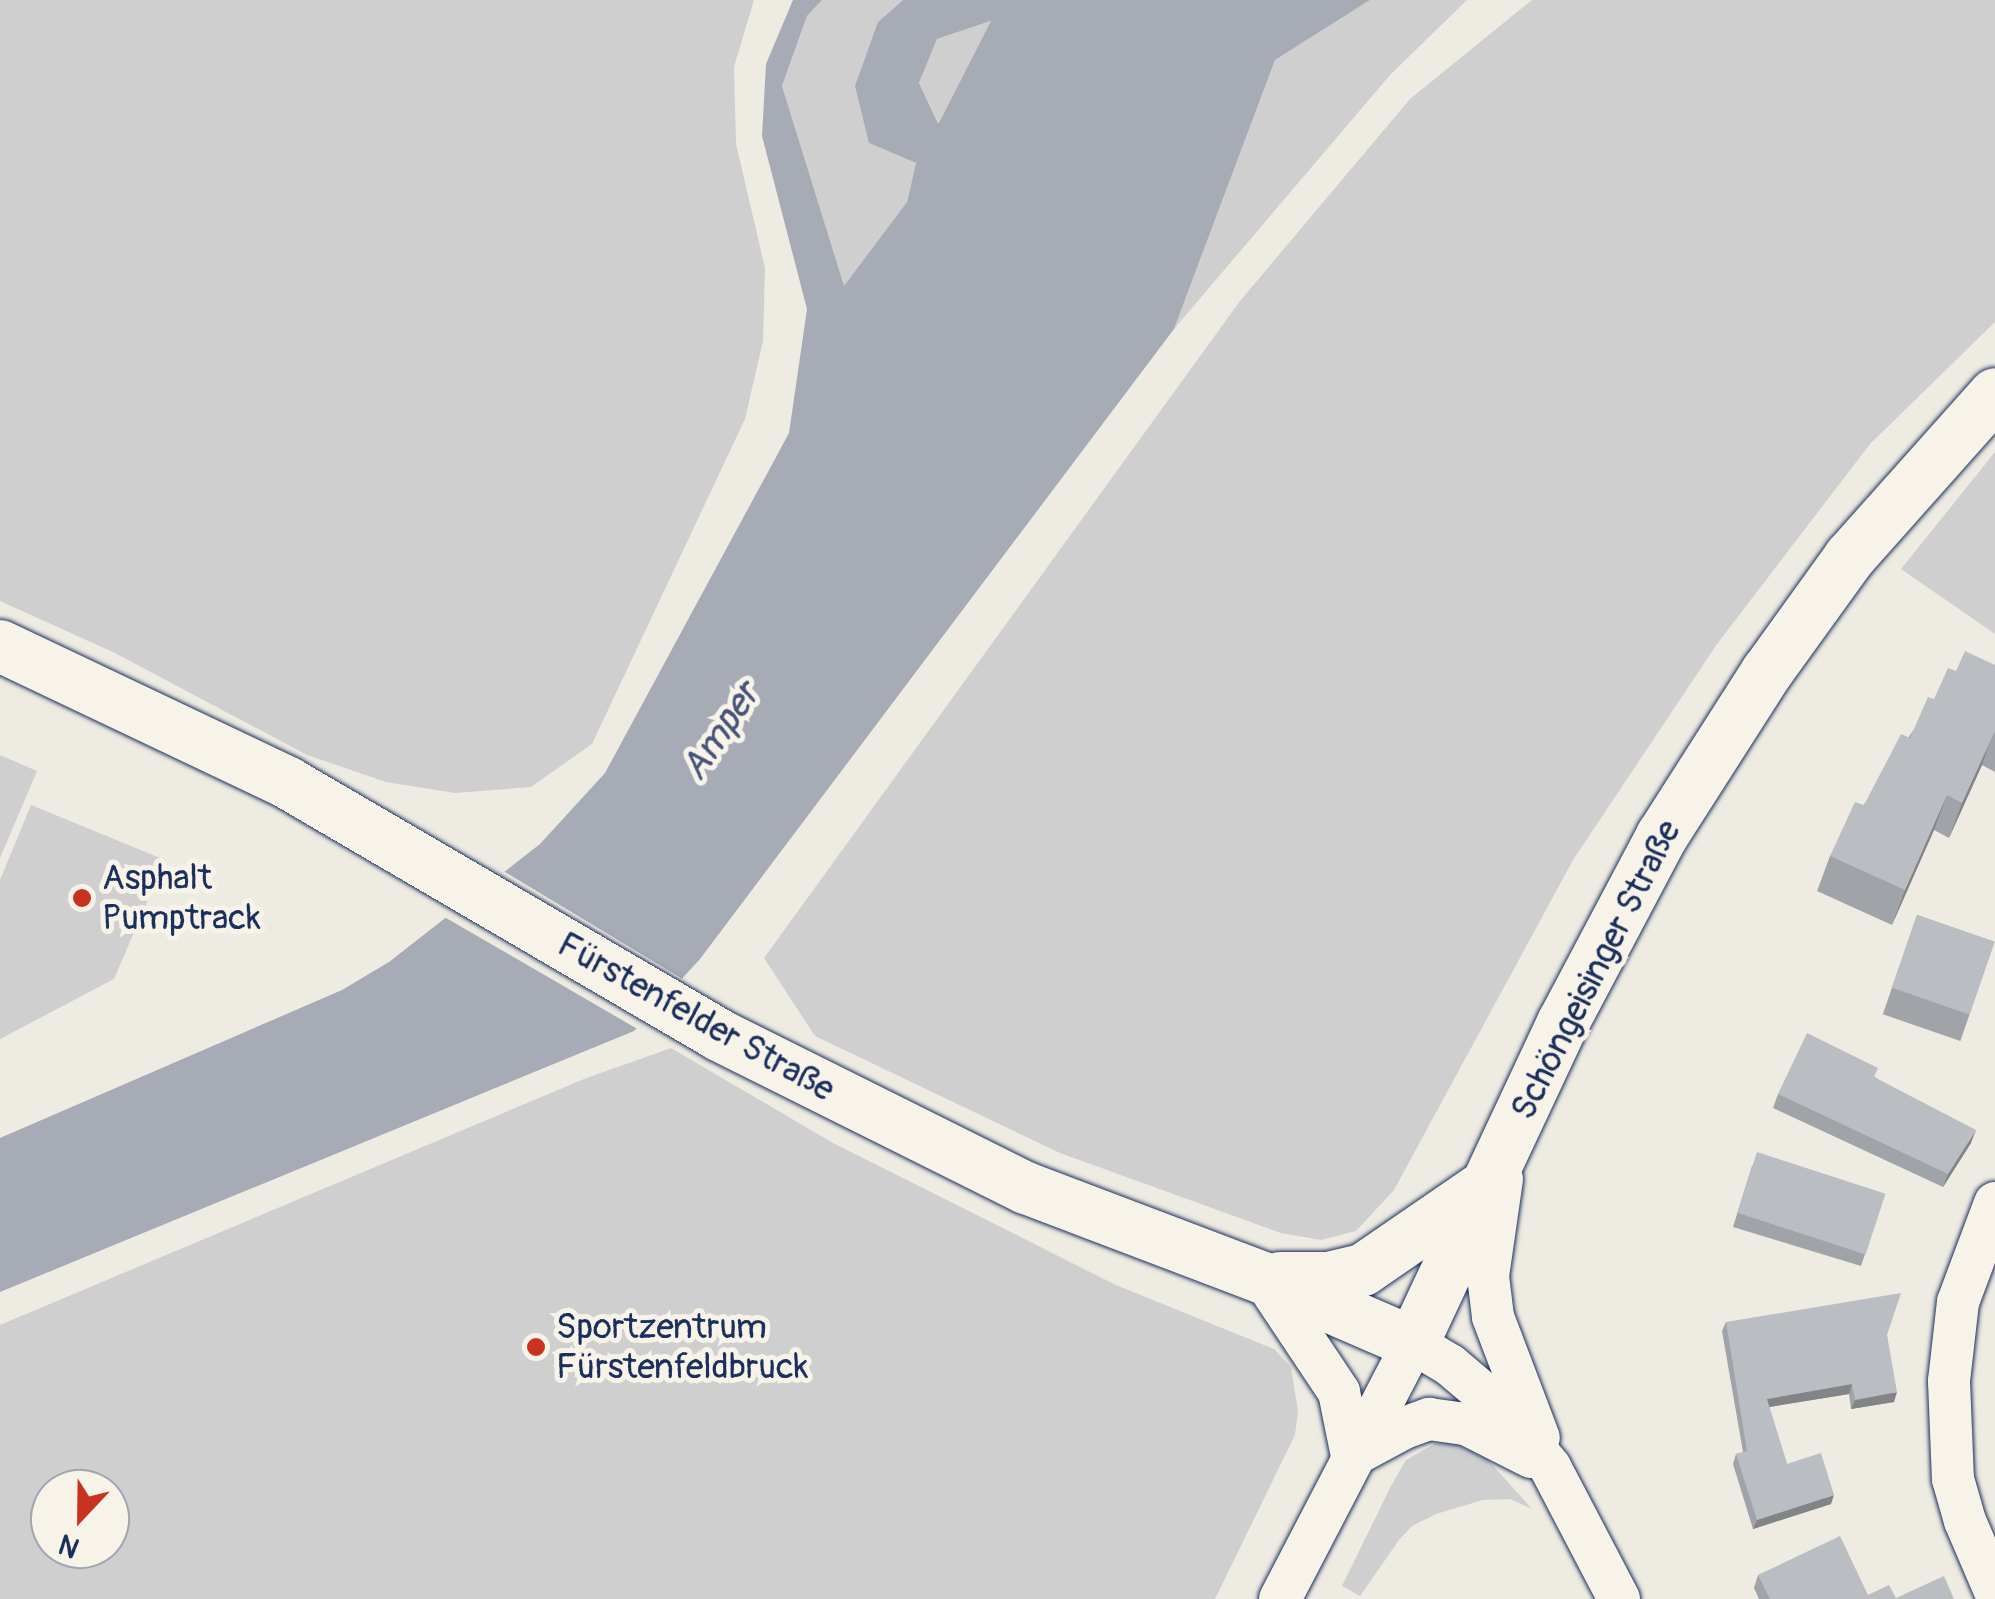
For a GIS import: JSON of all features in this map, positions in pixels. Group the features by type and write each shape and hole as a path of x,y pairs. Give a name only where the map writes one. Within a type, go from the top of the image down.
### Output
{"main road":[{"name":"Schöngeisinger Straße","path":"1413,1343 1563,1023 1662,836 1767,672 1850,557 1995,394"},
{"name":"Fürstenfelder Straße","path":"0,646 288,783 685,1017 1026,1188 1263,1278 1413,1343"},
{"path":"1263,1278 1328,1278 1362,1270 1486,1185"}],"street":[{"path":"1510,1136 1488,1276 1493,1318 1550,1467 1620,1599"},
{"path":"1995,1204 1958,1302 1949,1381 1953,1479 1980,1563 1995,1590"},
{"path":"1263,1278 1339,1392 1352,1456 1404,1428 1447,1420 1466,1424 1550,1467"},
{"path":"1413,1343 1450,1365 1503,1410 1550,1467"},
{"name":"Schöngeisinger Straße","path":"1280,1599 1413,1343"}],"shaded area":[{"path":"0,0 754,0 734,67 736,144 765,268 763,341 745,419 592,744 531,787 455,793 386,782 307,755 115,653 0,601"},
{"path":"822,0 903,0 878,22 869,143 916,163 907,202 844,287 782,86 807,16"},
{"path":"1370,0 1467,0 1390,75 1174,329 1275,60"},
{"path":"1532,0 1995,0 1995,322 1870,444 1717,644 1573,860 1394,1190 1356,1231 1321,1240 1281,1233 1060,1153 815,1036 764,958 1240,301 1410,99"},
{"path":"992,21 939,124 919,83 937,39"},
{"path":"1995,452 1995,634 1901,569"},
{"path":"0,755 37,771 0,858"},
{"name":"Asphalt Pumptrack","path":"31,805 165,860 114,979 0,1039 0,880"},
{"path":"671,1048 833,1143 1116,1285 1274,1349 1291,1367 1298,1411 1295,1435 1215,1599 0,1599 0,1325 584,1079"},
{"path":"1436,1443 1456,1444 1487,1459 1532,1509 1510,1499 1483,1500 1436,1514 1412,1526 1399,1540 1360,1596 1342,1586 1406,1460"}],"water":[{"name":"Amper","path":"793,0 822,0 807,16 782,86 844,286 907,202 916,163 869,143 855,86 878,22 903,0 1370,0 1275,60 1174,329 700,959 634,1031 0,1292 0,1138 342,990 389,962 540,844 605,773 789,433 807,309 762,136 766,64","holes":["991,21 939,123 919,83 937,39"]}],"pier":[{"path":"500,869 686,981 641,1031 441,915"}],"building":[{"path":"1965,651 1995,665 1995,731 1962,803 1947,795 1905,890 1830,856 1855,802 1864,805 1901,734 1910,738 1928,697 1934,699 1948,668 1956,671"},
{"path":"1917,915 1995,942 1969,1015 1892,988"},
{"path":"1807,1033 1878,1068 1874,1077 1976,1130 1948,1174 1778,1094"},
{"path":"1757,1152 1885,1194 1866,1255 1737,1213"},
{"path":"1901,1293 1887,1335 1897,1392 1855,1400 1852,1384 1767,1399 1787,1464 1821,1453 1834,1495 1757,1520 1736,1454 1747,1451 1726,1322"},
{"path":"1840,1536 1868,1595 1889,1585 1896,1598 1944,1576 1954,1599 1770,1599 1758,1575"}],"place":[{"name":"Asphalt Pumptrack","path":"82,898"},
{"name":"Sportzentrum Fürstenfeldbruck","path":"536,1347"}]}
